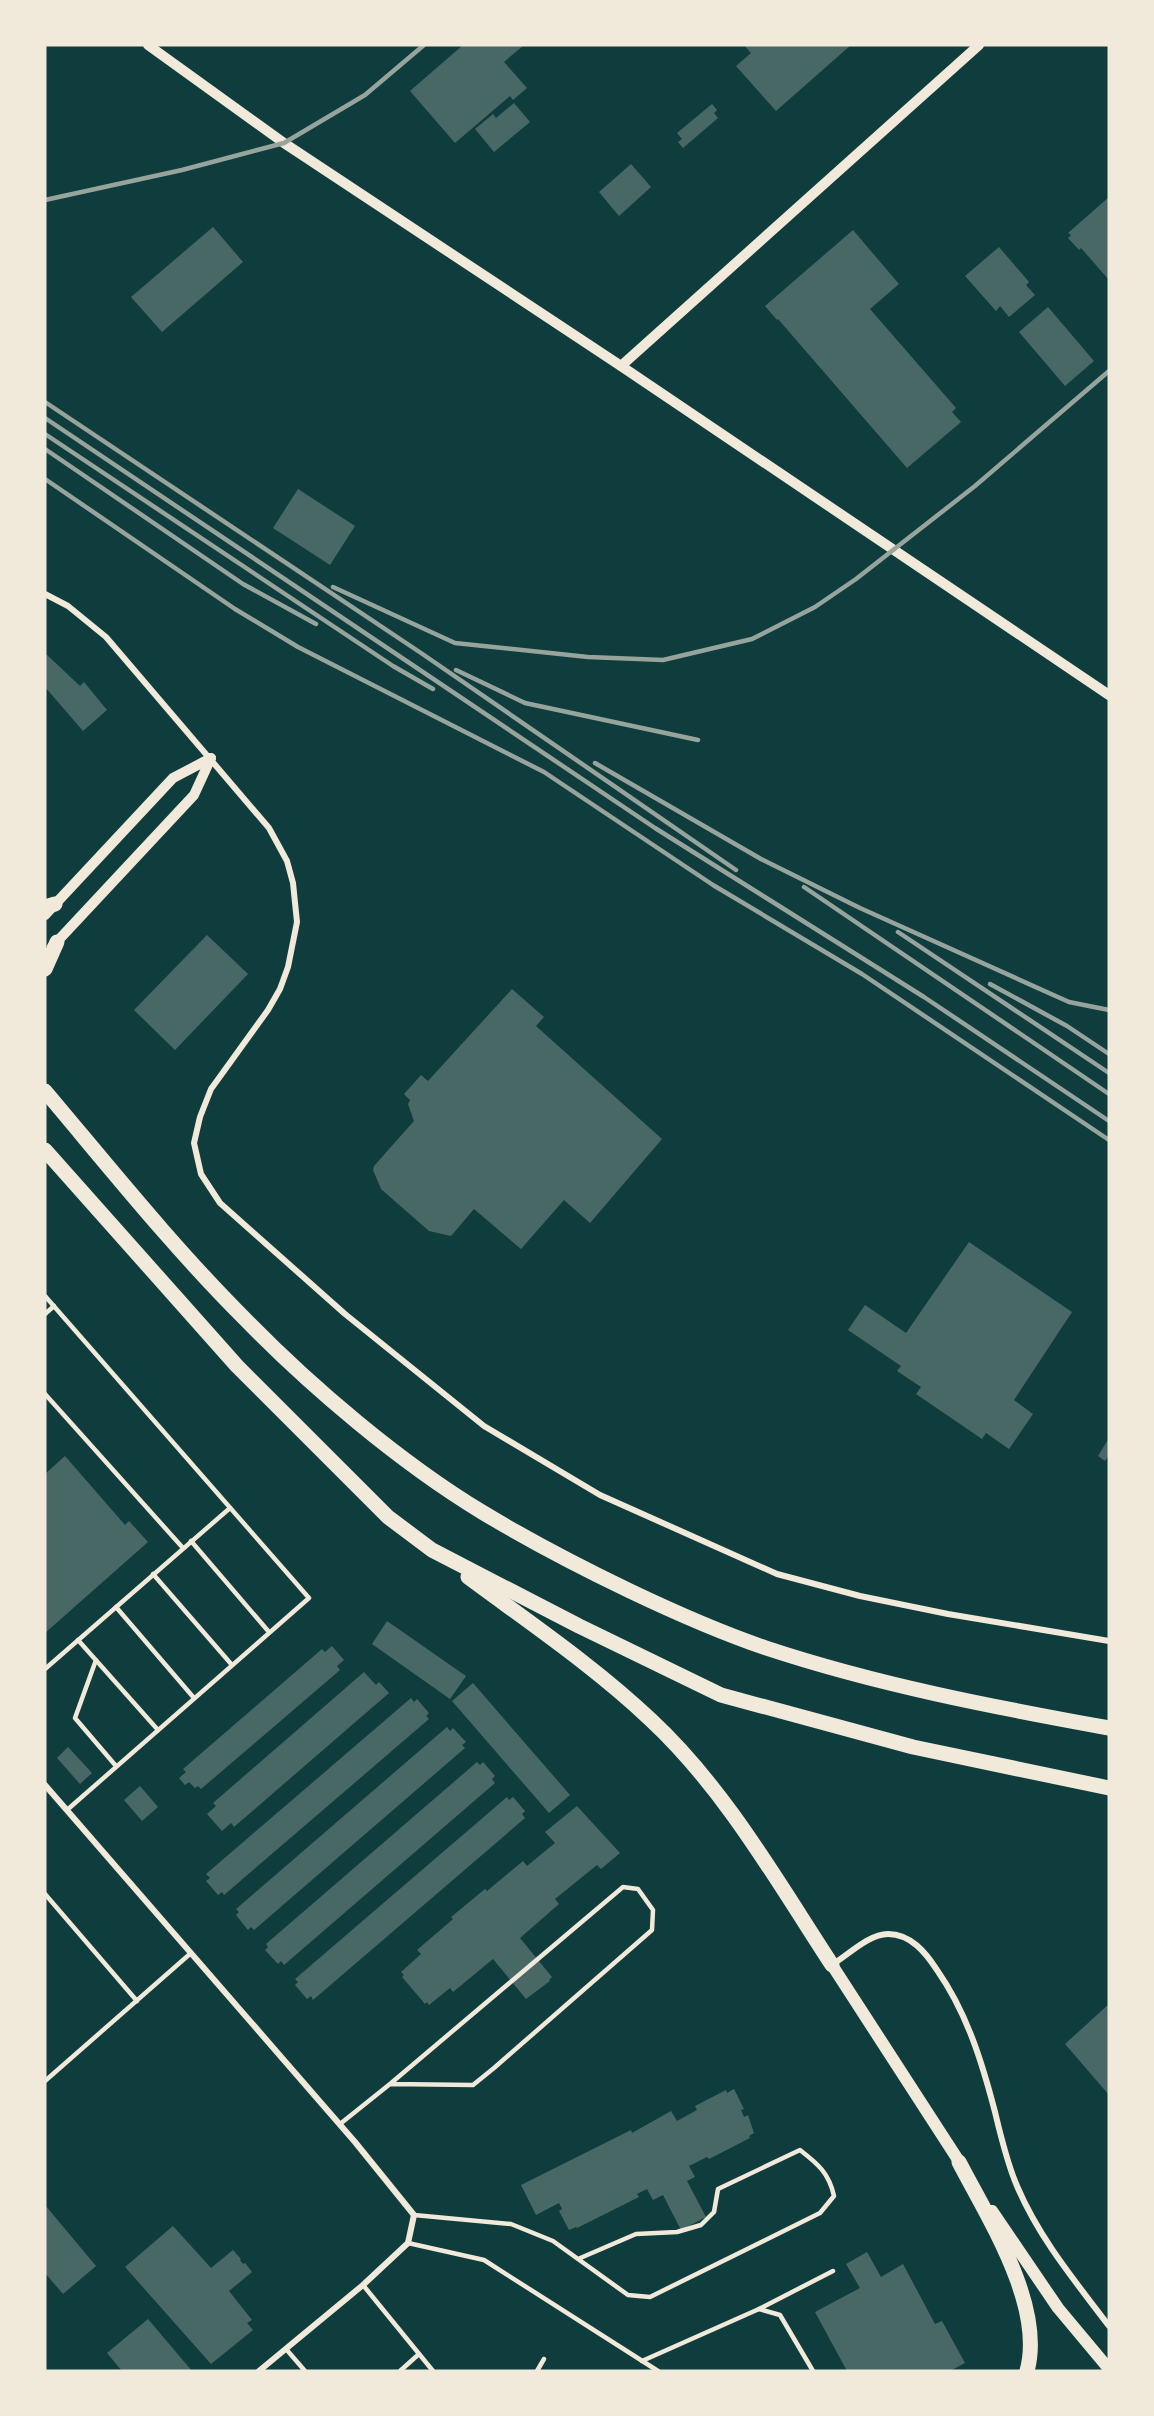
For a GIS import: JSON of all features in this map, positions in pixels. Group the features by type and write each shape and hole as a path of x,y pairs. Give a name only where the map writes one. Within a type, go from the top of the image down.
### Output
{"highway":[{"path":"45,969 57,942"},
{"path":"45,1081 64,1114"},
{"path":"45,1091 180,1249 244,1319 366,1428 418,1468 481,1511 551,1551 682,1616 763,1647 919,1691 1109,1728"},
{"path":"45,1150 237,1366 388,1517 604,1679 652,1720 688,1759 727,1808 832,1965"},
{"path":"45,1162 70,1178"},
{"path":"432,1550 579,1626 721,1695 913,1747 1109,1788"},
{"path":"959,2162 1014,2269 1024,2297 1030,2360 1027,2371"}],"main road":[{"path":"832,1965 959,2162 1058,2308 1109,2368"}],"street":[{"path":"148,45 284,143 1109,694"},
{"path":"621,366 979,45"},
{"path":"45,594 68,606 106,638 270,828 287,861 293,883 297,922 288,967 280,989 268,1010 212,1089 200,1117 194,1143 201,1174 220,1203 345,1314 484,1426 600,1495 777,1574 860,1596 948,1614 1109,1641"},
{"path":"48,908 173,778 211,758"},
{"path":"45,955 194,795 211,758"},
{"path":"45,1786 340,2124 414,2215 408,2243 363,2285 259,2371"},
{"path":"832,1965 873,1938 885,1934 897,1935 911,1941 927,1955 961,2010 973,2040 1016,2184 1032,2220 1109,2326"}],"lane":[{"path":"45,1296 309,1598 67,1810"},
{"path":"45,1314 54,1306"},
{"path":"45,1394 183,1548"},
{"path":"45,1669 230,1508"},
{"path":"191,1541 269,1632"},
{"path":"153,1574 232,1665"},
{"path":"116,1607 194,1698"},
{"path":"78,1640 158,1730"},
{"path":"96,1660 75,1718 116,1766"},
{"path":"340,2124 623,1887 639,1889 653,1910 652,1930 495,2068 473,2085 390,2084"},
{"path":"45,1894 137,2001"},
{"path":"45,2080 191,1953"},
{"path":"414,2215 511,2224 553,2241 578,2259 628,2295 650,2297 820,2213 834,2196 830,2180 800,2150 718,2189 714,2212 701,2225 677,2232 636,2234 578,2259"},
{"path":"408,2243 484,2260 658,2371"},
{"path":"642,2361 759,2308 833,2271"},
{"path":"363,2285 433,2371"},
{"path":"759,2308 780,2315 813,2371"},
{"path":"286,2349 305,2371"},
{"path":"399,2371 419,2354"},
{"path":"537,2371 544,2359"}],"building":[{"path":"463,45 524,45 504,62 527,88 513,100 510,96 455,143 410,91"},
{"path":"744,45 851,45 776,111 736,66 751,53"},
{"path":"514,103 530,122 494,152 475,129 493,114 496,118"},
{"path":"712,104 717,110 714,113 718,118 683,148 678,142 682,139 677,133"},
{"path":"631,164 651,187 619,216 599,192"},
{"path":"1109,197 1109,280 1081,248 1079,250 1068,238 1071,235 1068,233"},
{"path":"213,227 243,262 162,332 131,297"},
{"path":"853,230 899,284 870,309 956,408 952,412 961,422 907,468 765,306"},
{"path":"999,247 1029,282 1026,285 1035,295 1009,317 1000,306 996,311 965,276"},
{"path":"1048,307 1094,361 1065,386 1019,332"},
{"path":"298,489 355,526 330,565 273,528"},
{"path":"45,653 80,686 84,682 107,710 83,731 45,687"},
{"path":"207,935 248,974 175,1050 134,1010"},
{"path":"512,989 544,1017 536,1026 662,1139 590,1223 564,1200 521,1249 474,1209 451,1236 429,1231 381,1189 373,1170 414,1121 408,1104 410,1100 404,1094 421,1075 428,1081"},
{"path":"969,1242 1072,1312 1014,1400 1033,1414 1009,1449 986,1433 982,1439 916,1394 921,1387 897,1371 901,1366 848,1330 865,1305 906,1333"},
{"path":"1109,1438 1109,1455 1105,1461 1098,1456"},
{"path":"65,1456 125,1525 129,1521 148,1542 45,1633 45,1474"},
{"path":"387,1621 466,1676 450,1699 372,1644"},
{"path":"332,1646 344,1660 337,1666 340,1670 201,1789 198,1786 195,1788 189,1782 185,1785 179,1778 186,1772 183,1769 322,1649 325,1652"},
{"path":"364,1672 376,1685 379,1682 389,1693 234,1827 231,1823 222,1831 207,1814 216,1806 213,1803"},
{"path":"473,1683 570,1795 549,1813 452,1701"},
{"path":"411,1698 414,1702 417,1699 429,1713 426,1716 429,1719 224,1895 222,1892 218,1895 206,1881 210,1878 206,1874"},
{"path":"447,1727 450,1731 453,1728 466,1742 462,1745 465,1748 254,1930 251,1927 248,1930 236,1915 239,1912 236,1909"},
{"path":"68,1747 92,1773 80,1784 57,1758"},
{"path":"477,1762 480,1765 483,1762 495,1776 492,1779 495,1783 284,1965 281,1961 278,1964 265,1950 268,1947 266,1944"},
{"path":"140,1786 158,1807 142,1821 124,1800"},
{"path":"507,1797 509,1800 513,1797 525,1811 522,1814 525,1818 313,2000 311,1996 307,1999 295,1985 298,1982 295,1979"},
{"path":"577,1806 620,1853 601,1869 597,1865 555,1899 559,1904 520,1938 552,1977 550,1981 526,1999 493,1959 453,1992 450,1988 429,2005 427,2002 425,2004 402,1977 404,1975 401,1972 421,1954 417,1950 453,1919 451,1917 485,1889 487,1891 523,1861 527,1866 555,1843 545,1832"},
{"path":"1109,2004 1109,2095 1065,2044"},
{"path":"734,2089 744,2109 741,2110 744,2117 748,2115 754,2133 749,2136 750,2138 709,2159 707,2157 689,2166 695,2177 687,2181 706,2217 681,2230 663,2195 653,2200 647,2189 637,2194 639,2197 569,2230 559,2211 562,2209 559,2203 536,2215 521,2185 631,2130 632,2133 671,2111 677,2121 697,2110 695,2106 726,2090 727,2093"},
{"path":"45,2205 96,2266 63,2294 45,2273"},
{"path":"173,2226 211,2268 233,2250 252,2272 229,2291 252,2320 247,2323 253,2330 211,2364 125,2267"},
{"path":"867,2252 881,2277 903,2264 935,2324 942,2321 965,2363 950,2371 847,2371 815,2312 860,2288 846,2264"},
{"path":"148,2319 192,2371 122,2371 107,2353"}],"railway":[{"path":"45,200 182,170 284,143 365,95 424,45"},
{"path":"333,587 455,643 588,657 663,660 752,639 815,607 856,579 975,486 1109,371"},
{"path":"45,402 421,653 736,870"},
{"path":"45,418 655,828 924,997 1109,1121"},
{"path":"45,434 393,666 433,689"},
{"path":"45,449 243,584 316,624"},
{"path":"45,479 235,609 298,647 544,772 713,885 862,974 1109,1140"},
{"path":"456,670 525,703 698,740"},
{"path":"595,763 761,859 860,908 1069,1002 1109,1010"},
{"path":"804,887 1109,1094"},
{"path":"898,932 1109,1073"},
{"path":"990,984 1067,1026 1109,1054"}]}
